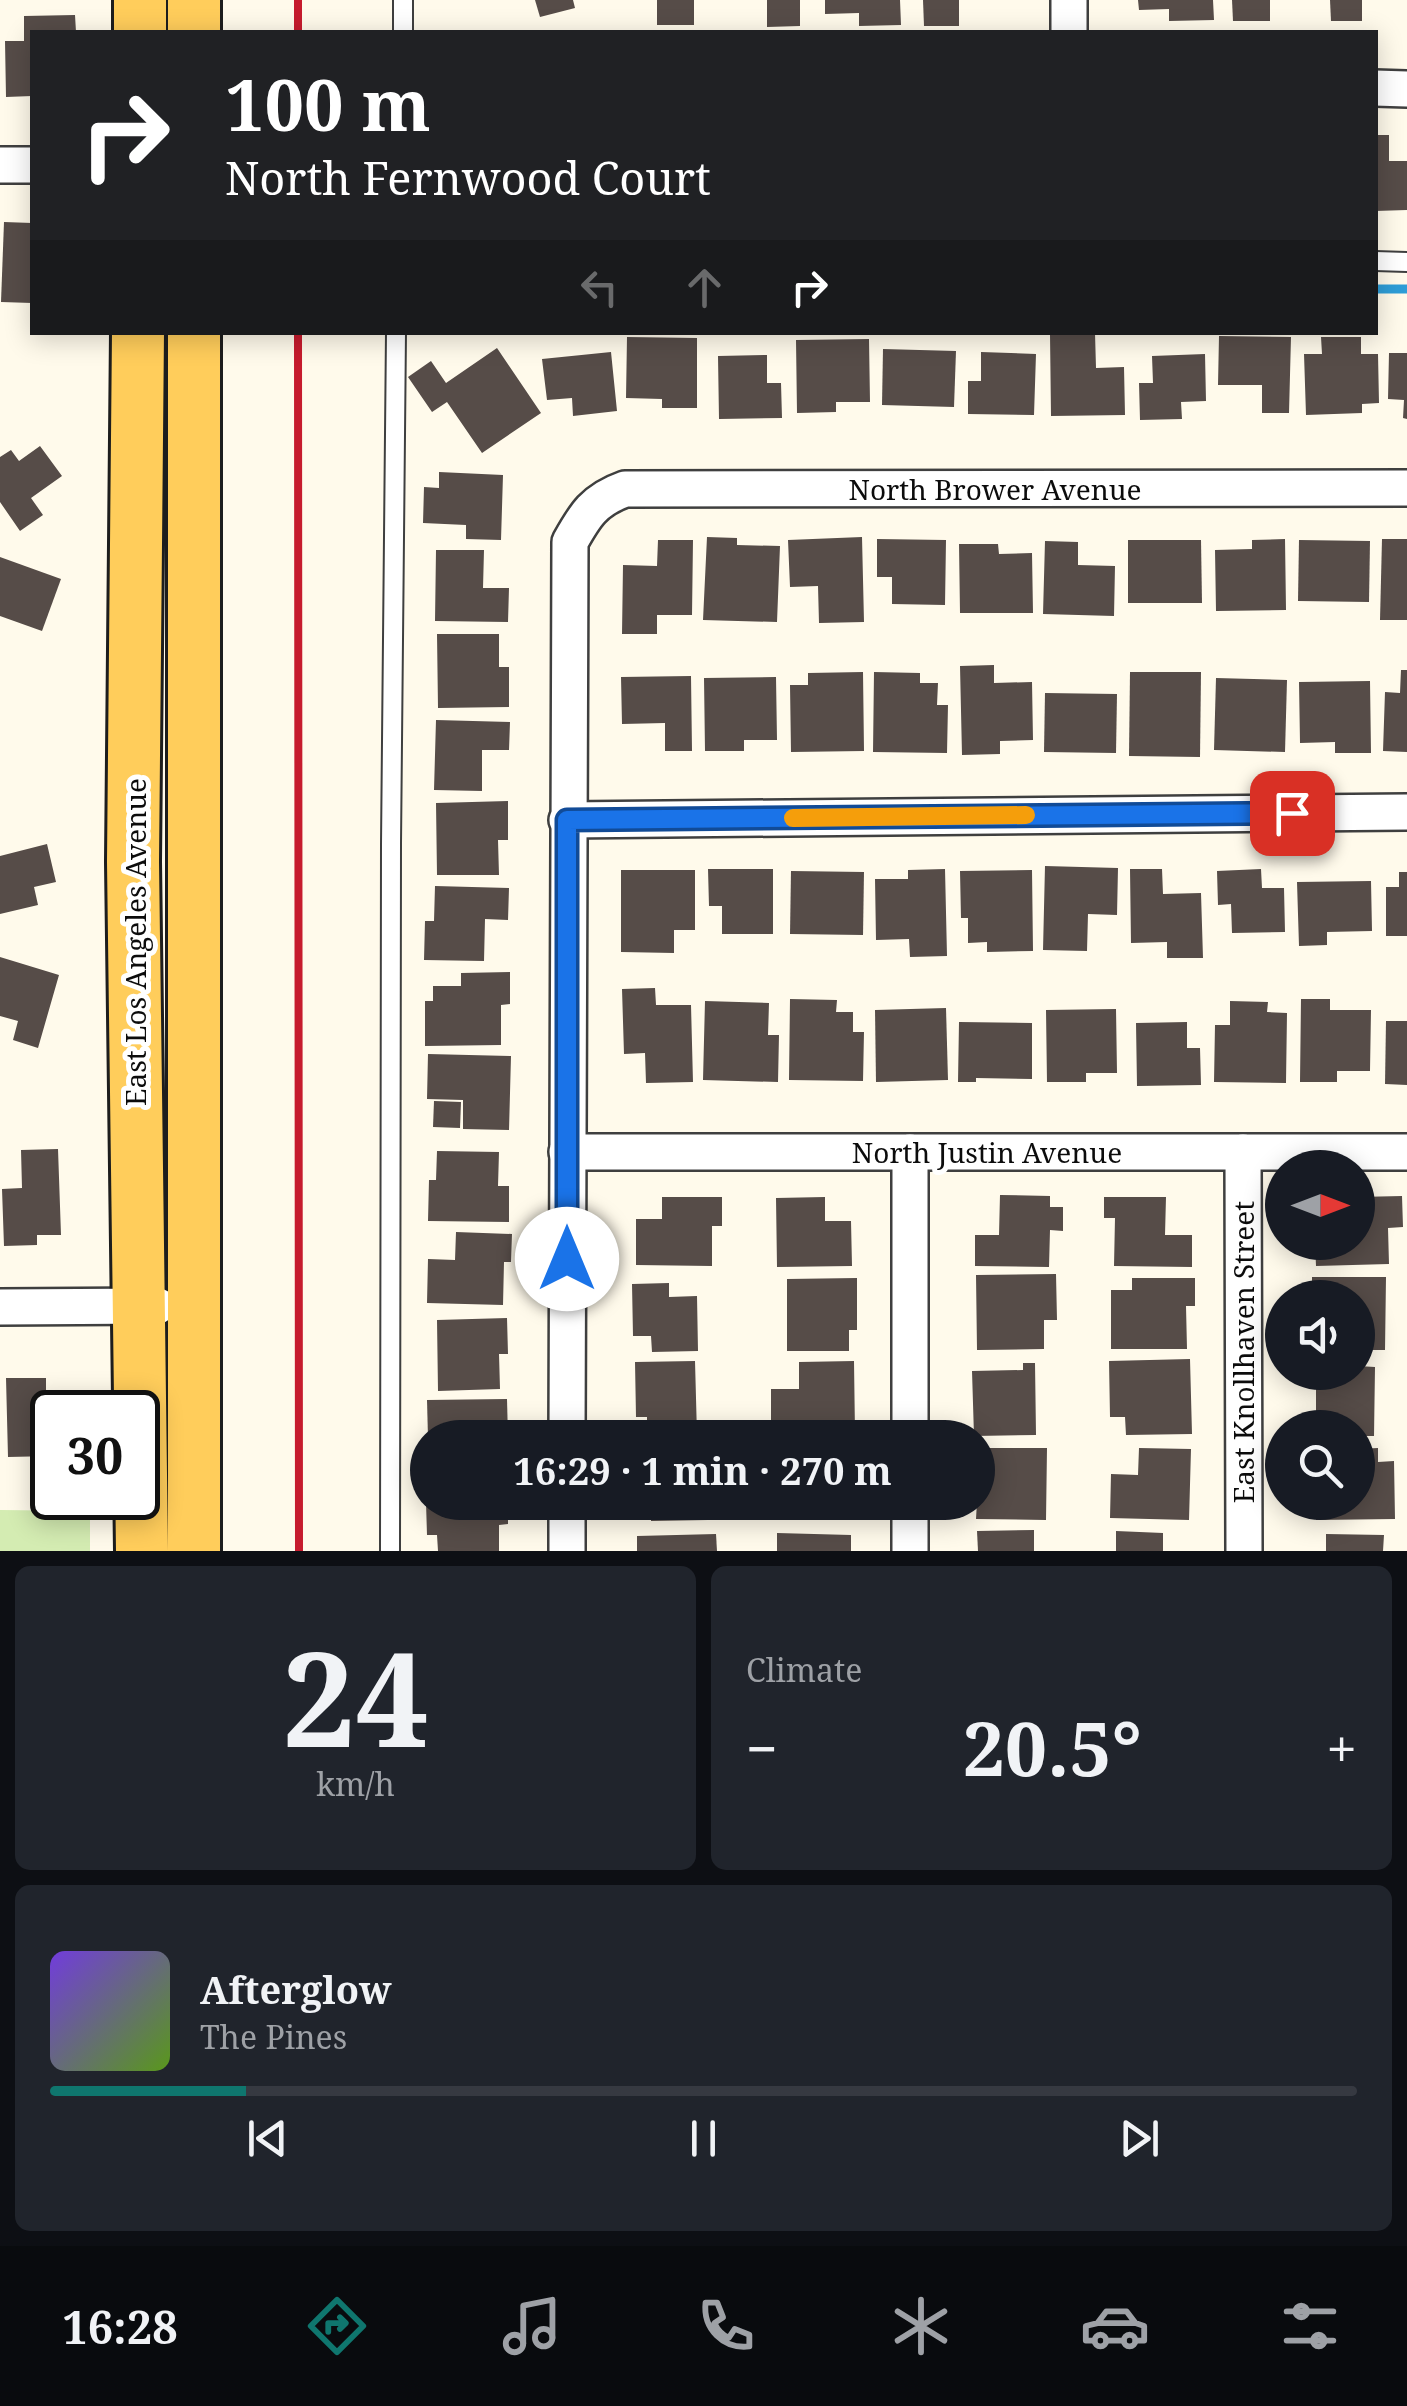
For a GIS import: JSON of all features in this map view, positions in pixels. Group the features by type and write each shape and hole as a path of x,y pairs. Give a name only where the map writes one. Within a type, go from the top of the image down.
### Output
{"main road":[{"path":"140,0 140,30"},
{"path":"194,0 194,30"},
{"name":"East Los Angeles Avenue","path":"138,335 133,862 142,1551"},
{"path":"194,335 194,1551"}],"street":[{"path":"1069,0 1069,30"},
{"path":"1378,88 1407,88"},
{"path":"0,165 30,165"},
{"name":"North Brower Avenue","path":"567,820 570,542 588,509 605,496 625,489 1407,488"},
{"path":"567,1420 567,820 1407,812"},
{"name":"North Justin Avenue","path":"567,1152 1407,1152"},
{"path":"910,1152 910,1420"},
{"name":"East Knollhaven Street","path":"1244,1152 1244,1551"},
{"path":"0,1308 194,1306"},
{"path":"567,1520 567,1551"},
{"path":"910,1520 910,1551"}],"lane":[{"path":"403,0 403,30"},
{"path":"1378,262 1407,262"},
{"path":"390,1551 396,335"}],"green space":[{"path":"0,1510 30,1510 30,1520 90,1520 90,1551 0,1551"}],"building":[{"path":"535,0 573,0 575,8 540,17"},
{"path":"657,0 694,0 694,25 657,25"},
{"path":"767,0 800,0 800,26 767,27"},
{"path":"825,0 900,0 901,25 859,26 859,13 825,14"},
{"path":"923,0 959,0 959,26 924,26"},
{"path":"1138,0 1213,0 1214,20 1169,21 1169,9 1139,10"},
{"path":"1232,0 1270,0 1270,21 1233,21"},
{"path":"1330,0 1362,0 1362,21 1331,21"},
{"path":"75,15 76,30 30,30 30,96 6,97 5,41 24,41 24,16"},
{"path":"1378,135 1389,135 1389,161 1407,161 1407,210 1378,211"},
{"path":"4,222 30,223 30,303 1,302"},
{"path":"1050,335 1095,335 1096,368 1124,367 1125,415 1051,416"},
{"path":"1219,336 1291,337 1289,413 1262,413 1262,385 1218,385"},
{"path":"627,337 697,338 697,408 662,408 662,399 626,398"},
{"path":"1321,337 1361,337 1361,354 1378,354 1379,403 1362,404 1362,413 1306,415 1304,354 1322,354"},
{"path":"869,339 870,402 836,402 836,412 797,413 796,340"},
{"path":"497,348 541,413 482,453 447,402 432,412 408,377 431,361 446,383"},
{"path":"883,349 956,351 954,407 882,405"},
{"path":"611,352 617,411 573,416 572,398 547,400 542,359"},
{"path":"981,352 1036,354 1034,415 968,414 968,381 981,381"},
{"path":"1389,353 1407,353 1407,419 1403,418 1404,400 1388,399"},
{"path":"1205,354 1206,401 1181,402 1182,419 1140,420 1139,383 1153,383 1152,356"},
{"path":"767,355 767,383 781,383 782,418 719,419 718,356"},
{"path":"40,446 62,476 31,498 43,515 20,531 0,502 0,457 11,450 19,461"},
{"path":"439,472 503,475 501,540 466,539 466,525 423,523 424,487 439,488"},
{"path":"707,537 737,538 737,545 780,546 777,622 703,620"},
{"path":"862,537 864,622 819,623 818,586 790,587 788,540"},
{"path":"877,539 946,540 945,605 892,604 892,577 877,577"},
{"path":"1285,539 1286,610 1216,611 1215,550 1252,549 1252,540"},
{"path":"1382,539 1407,539 1407,620 1380,620"},
{"path":"658,540 693,540 692,615 657,615 657,634 622,634 623,565 657,566"},
{"path":"1128,540 1201,540 1202,603 1128,603"},
{"path":"1299,540 1370,541 1369,602 1298,601"},
{"path":"1045,541 1078,542 1078,565 1115,566 1114,616 1043,614"},
{"path":"959,544 998,544 999,554 1032,553 1033,613 960,613"},
{"path":"436,550 484,550 483,588 509,588 508,622 435,621"},
{"path":"0,557 61,579 42,631 0,616"},
{"path":"437,634 499,634 499,667 509,667 509,707 438,708"},
{"path":"994,665 994,683 1032,682 1033,740 1000,741 1000,754 962,755 960,666"},
{"path":"1401,670 1407,670 1407,752 1383,751 1385,692 1400,693"},
{"path":"863,672 864,751 791,752 790,685 808,685 808,673"},
{"path":"874,672 920,673 920,683 938,683 937,705 948,705 947,753 873,752"},
{"path":"1130,672 1201,672 1200,757 1129,756"},
{"path":"691,676 692,751 665,751 665,723 622,724 621,677"},
{"path":"776,677 777,740 744,740 744,751 705,751 704,678"},
{"path":"1216,678 1287,680 1285,752 1214,750"},
{"path":"1370,681 1371,753 1335,753 1335,742 1300,743 1299,682"},
{"path":"1045,693 1117,694 1116,753 1044,752"},
{"path":"436,720 510,722 509,750 482,750 482,791 434,790"},
{"path":"508,801 508,840 498,840 499,875 437,875 436,803"},
{"path":"47,844 56,882 34,887 38,905 0,914 0,856"},
{"path":"1045,866 1118,868 1117,915 1088,914 1087,951 1043,950"},
{"path":"708,869 773,869 773,934 722,934 722,906 709,906"},
{"path":"945,869 947,956 910,957 909,939 876,940 875,879 908,879 908,870"},
{"path":"1130,869 1162,869 1163,894 1201,893 1203,958 1167,958 1167,942 1131,943"},
{"path":"1261,869 1262,888 1284,888 1285,932 1232,933 1231,904 1218,905 1217,871"},
{"path":"621,870 695,870 695,930 674,930 674,953 621,952"},
{"path":"1032,870 1033,951 987,952 987,942 968,943 968,918 961,918 960,871"},
{"path":"791,871 864,872 863,935 790,934"},
{"path":"1399,872 1407,872 1407,936 1386,936 1386,887 1399,887"},
{"path":"1371,881 1372,931 1327,932 1327,945 1299,946 1297,882"},
{"path":"435,886 509,888 508,920 485,919 484,961 424,960 425,921 434,921"},
{"path":"0,957 59,975 38,1048 13,1040 18,1021 0,1016"},
{"path":"510,972 510,1004 501,1005 501,1045 425,1046 425,1001 433,1001 433,986 461,986 461,973"},
{"path":"655,988 656,1005 691,1005 693,1082 646,1083 645,1053 624,1054 622,989"},
{"path":"790,999 837,1000 836,1012 853,1012 853,1032 864,1032 863,1081 789,1080"},
{"path":"1301,999 1330,999 1330,1010 1371,1010 1370,1071 1337,1071 1337,1082 1300,1082"},
{"path":"705,1001 769,1003 768,1035 779,1035 778,1082 703,1080"},
{"path":"1230,1001 1268,1002 1267,1012 1287,1013 1286,1083 1214,1082 1215,1025 1230,1025"},
{"path":"946,1008 948,1080 876,1082 875,1010"},
{"path":"1116,1009 1117,1073 1086,1073 1086,1082 1047,1082 1046,1010"},
{"path":"1386,1021 1407,1021 1407,1085 1385,1084"},
{"path":"959,1022 1032,1023 1032,1079 976,1078 976,1082 958,1082"},
{"path":"1187,1022 1187,1048 1200,1048 1201,1085 1137,1086 1136,1023"},
{"path":"428,1054 511,1056 509,1130 463,1129 463,1100 427,1099"},
{"path":"434,1101 461,1102 460,1128 433,1127"},
{"path":"58,1149 61,1235 37,1235 37,1245 4,1246 2,1189 22,1188 21,1150"},
{"path":"437,1151 499,1152 498,1186 509,1186 509,1222 428,1221 429,1180 436,1180"},
{"path":"1000,1195 1050,1196 1050,1207 1063,1207 1063,1231 1050,1230 1049,1267 975,1266 975,1235 999,1235"},
{"path":"1402,1196 1403,1227 1388,1228 1389,1264 1316,1266 1316,1260 1375,1260 1375,1197"},
{"path":"662,1197 722,1197 722,1226 712,1226 712,1266 636,1265 636,1219 662,1219"},
{"path":"825,1197 825,1221 851,1221 852,1266 777,1267 776,1198"},
{"path":"1104,1197 1166,1197 1165,1235 1192,1235 1192,1267 1114,1266 1115,1218 1104,1218"},
{"path":"456,1232 512,1234 511,1262 504,1262 503,1305 427,1303 428,1259 455,1260"},
{"path":"1056,1274 1057,1320 1044,1320 1044,1349 977,1350 976,1275"},
{"path":"1386,1277 1385,1350 1375,1350 1375,1280 1312,1280"},
{"path":"857,1278 857,1330 849,1330 849,1351 787,1351 787,1279"},
{"path":"1132,1278 1195,1278 1195,1306 1186,1306 1187,1349 1111,1349 1111,1290 1132,1290"},
{"path":"669,1283 669,1297 697,1296 698,1351 652,1352 651,1336 633,1336 632,1284"},
{"path":"507,1318 508,1354 499,1354 500,1389 438,1391 437,1320"},
{"path":"1190,1359 1192,1434 1126,1435 1125,1417 1110,1417 1109,1361"},
{"path":"695,1361 697,1420 636,1417 635,1362"},
{"path":"854,1361 855,1420 771,1420 771,1389 799,1389 799,1362"},
{"path":"1023,1363 1035,1363 1036,1435 995,1436 995,1420 974,1420 972,1371 1023,1370"},
{"path":"6,1378 46,1378 46,1390 30,1390 30,1456 8,1457"},
{"path":"1316,1390 1375,1390 1374,1410 1316,1410"},
{"path":"507,1399 508,1420 428,1420 427,1400"},
{"path":"995,1448 1047,1448 1046,1520 995,1519"},
{"path":"1139,1448 1191,1449 1189,1520 1110,1518 1111,1474 1138,1475"},
{"path":"1375,1448 1378,1462 1394,1461 1395,1519 1375,1519"},
{"path":"427,1520 508,1520 508,1524 499,1525 499,1551 438,1551 437,1535 427,1535"},
{"path":"1034,1530 1034,1551 978,1551 977,1531"},
{"path":"1116,1531 1163,1533 1163,1551 1116,1551"},
{"path":"777,1533 851,1535 851,1551 777,1551"},
{"path":"716,1534 717,1551 637,1551 637,1536"},
{"path":"1326,1534 1384,1535 1383,1551 1326,1551"}],"waterway":[{"path":"1378,289 1407,289"}],"railway":[{"path":"298,0 298,30"},
{"path":"298,335 299,1551"}],"slow traffic":[{"path":"793,818 1026,815"}],"route":[{"path":"567,1259 567,820 1292,813"}]}
